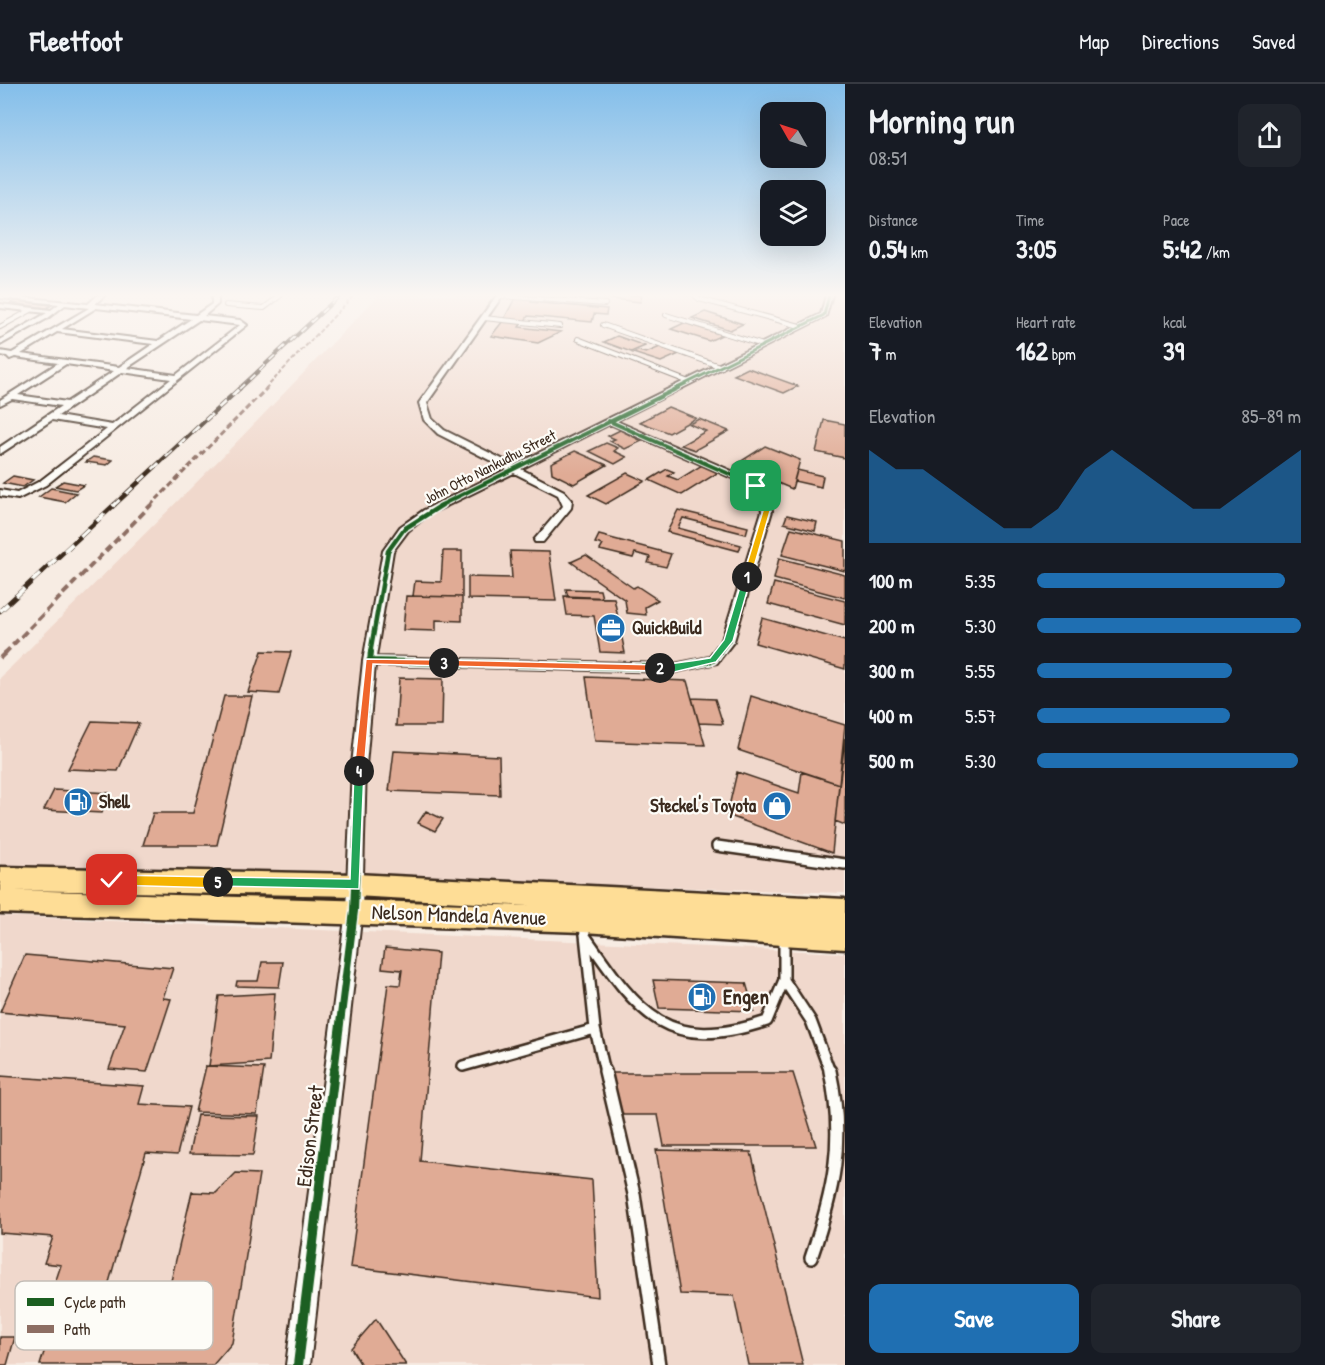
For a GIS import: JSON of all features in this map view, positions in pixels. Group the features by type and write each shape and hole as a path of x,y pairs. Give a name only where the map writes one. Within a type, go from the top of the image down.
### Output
{"main road":[{"name":"Nelson Mandela Avenue","path":"0,878 355,885 845,911"},
{"name":"Nelson Mandela Avenue","path":"0,901 354,911 584,928 784,932 845,936"}],"street":[{"path":"0,363 12,355 175,377"},
{"path":"0,452 141,355"},
{"path":"0,493 18,496 27,494 204,355"},
{"path":"458,355 423,403 428,420 441,432 561,493 567,500 568,506 539,540"},
{"name":"John Otto Nankudhu Street","path":"354,911 360,765 369,661 388,551 395,540 427,512 745,355"},
{"path":"0,403 65,362"},
{"path":"10,396 69,405"},
{"path":"51,417 112,427"},
{"path":"369,661 674,668 713,660 728,641 766,511 766,498 756,486 609,421"},
{"name":"Edison Street","path":"298,1365 354,911"}],"lane":[{"path":"618,355 688,382"},
{"path":"687,355 722,367"},
{"path":"717,846 845,864"},
{"path":"584,928 634,1003 657,1023 700,1035 750,1029 767,1021 784,980 784,932"},
{"path":"584,928 595,1029 634,1194 659,1365"},
{"path":"784,980 804,1005 821,1037 839,1114 838,1164 811,1258"},
{"path":"463,1066 595,1029"}],"shaded area":[{"path":"321,355 845,355 845,893 0,865 0,678"},
{"path":"0,916 845,953 845,1365 0,1365"}],"building":[{"path":"639,355 677,355 661,362"},
{"path":"748,368 798,386 784,393 734,375"},
{"path":"668,407 696,418 669,433 640,422"},
{"path":"699,419 729,431 695,450 681,445 706,431 689,424"},
{"path":"824,420 845,424 845,458 816,452"},
{"path":"620,430 642,441 625,449 610,441 615,439 608,436"},
{"path":"606,443 618,448 614,451 627,457 615,464 589,451"},
{"path":"765,446 800,460 792,489 735,465"},
{"path":"575,451 607,465 574,484 552,473 551,463"},
{"path":"93,457 113,460 107,465 86,462"},
{"path":"702,465 719,472 682,495 649,480 667,469 674,472 668,476 678,480"},
{"path":"797,470 823,476 821,487 794,481"},
{"path":"627,473 645,481 606,504 588,495"},
{"path":"13,476 33,480 23,487 3,483"},
{"path":"63,481 84,485 76,490 55,486"},
{"path":"51,488 76,493 65,502 39,497"},
{"path":"678,510 748,527 746,534 683,518 678,528 741,545 739,551 667,532"},
{"path":"787,515 817,522 815,531 784,523"},
{"path":"791,528 845,541 845,571 782,555"},
{"path":"599,535 671,554 666,567 648,563 650,557 635,553 633,558 600,550 603,545 595,543"},
{"path":"443,551 462,551 462,597 413,596 415,581 441,582"},
{"path":"510,551 549,552 556,601 468,599 468,577 512,578"},
{"path":"586,555 633,588 637,586 658,600 645,607 646,615 627,613 625,600 571,562"},
{"path":"779,558 845,575 845,598 774,579"},
{"path":"774,583 845,601 845,625 768,604"},
{"path":"566,589 600,590 602,598 568,597"},
{"path":"406,596 462,597 462,621 436,620 436,631 403,630"},
{"path":"564,596 614,598 625,653 600,652 594,616 567,615"},
{"path":"762,618 845,641 845,669 755,643"},
{"path":"262,651 291,652 279,694 248,692"},
{"path":"586,677 687,681 705,745 595,741"},
{"path":"399,678 443,679 442,726 396,726"},
{"path":"224,696 252,696 217,845 143,845 153,813 193,813"},
{"path":"751,696 845,725 839,784 738,750"},
{"path":"692,698 715,699 723,724 699,723"},
{"path":"92,721 139,723 118,771 68,769"},
{"path":"845,738 845,825 835,821"},
{"path":"394,751 499,756 500,795 389,791"},
{"path":"737,772 799,793 802,772 839,784 832,853 727,815"},
{"path":"54,790 110,793 102,813 44,810"},
{"path":"426,811 443,819 435,831 418,823"},
{"path":"385,948 438,953 420,1161 592,1180 598,1297 350,1267 388,984 400,985 402,970 382,968"},
{"path":"25,955 173,968 163,998 171,999 147,1072 109,1069 125,1024 0,1012"},
{"path":"262,962 283,962 279,987 236,986 237,981 258,981"},
{"path":"653,980 746,983 754,1011 659,1008"},
{"path":"275,993 269,1062 209,1066 219,996"},
{"path":"206,1066 264,1068 257,1114 195,1112"},
{"path":"609,1073 793,1073 816,1146 664,1146 658,1115 616,1115"},
{"path":"0,1076 144,1086 139,1104 189,1107 177,1155 146,1153 109,1281 56,1281 61,1265 44,1263 53,1237 0,1233"},
{"path":"197,1115 259,1116 253,1155 189,1154"},
{"path":"656,1150 751,1152 803,1365 748,1365 734,1296 680,1294"},
{"path":"236,1173 259,1174 232,1343 213,1365 40,1365 45,1350 213,1350 213,1281 171,1281 192,1192 216,1193"},
{"path":"376,1319 406,1365 361,1365 351,1348"},
{"path":"0,1337 15,1337 7,1365 0,1365"}],"railway":[{"path":"239,389 276,355"},
{"path":"113,506 240,388"},
{"path":"0,611 114,505"}],"marked path":[{"path":"0,658 299,355"}],"cycle path":[{"path":"298,1365 354,911 359,765 369,661 388,551 404,529 427,512 744,355"},
{"path":"369,661 674,668 713,660 728,641 767,511 765,498 755,486 744,480 609,421"}],"place":[{"name":"QuickBuild","path":"611,628"},
{"name":"Shell","path":"78,802"},
{"name":"Steckel's Toyota","path":"777,806"},
{"name":"Engen","path":"702,997"}],"route":[{"path":"112,880 355,885 360,765 369,661 674,668 713,660 728,641 766,511 766,498 756,486"}]}
